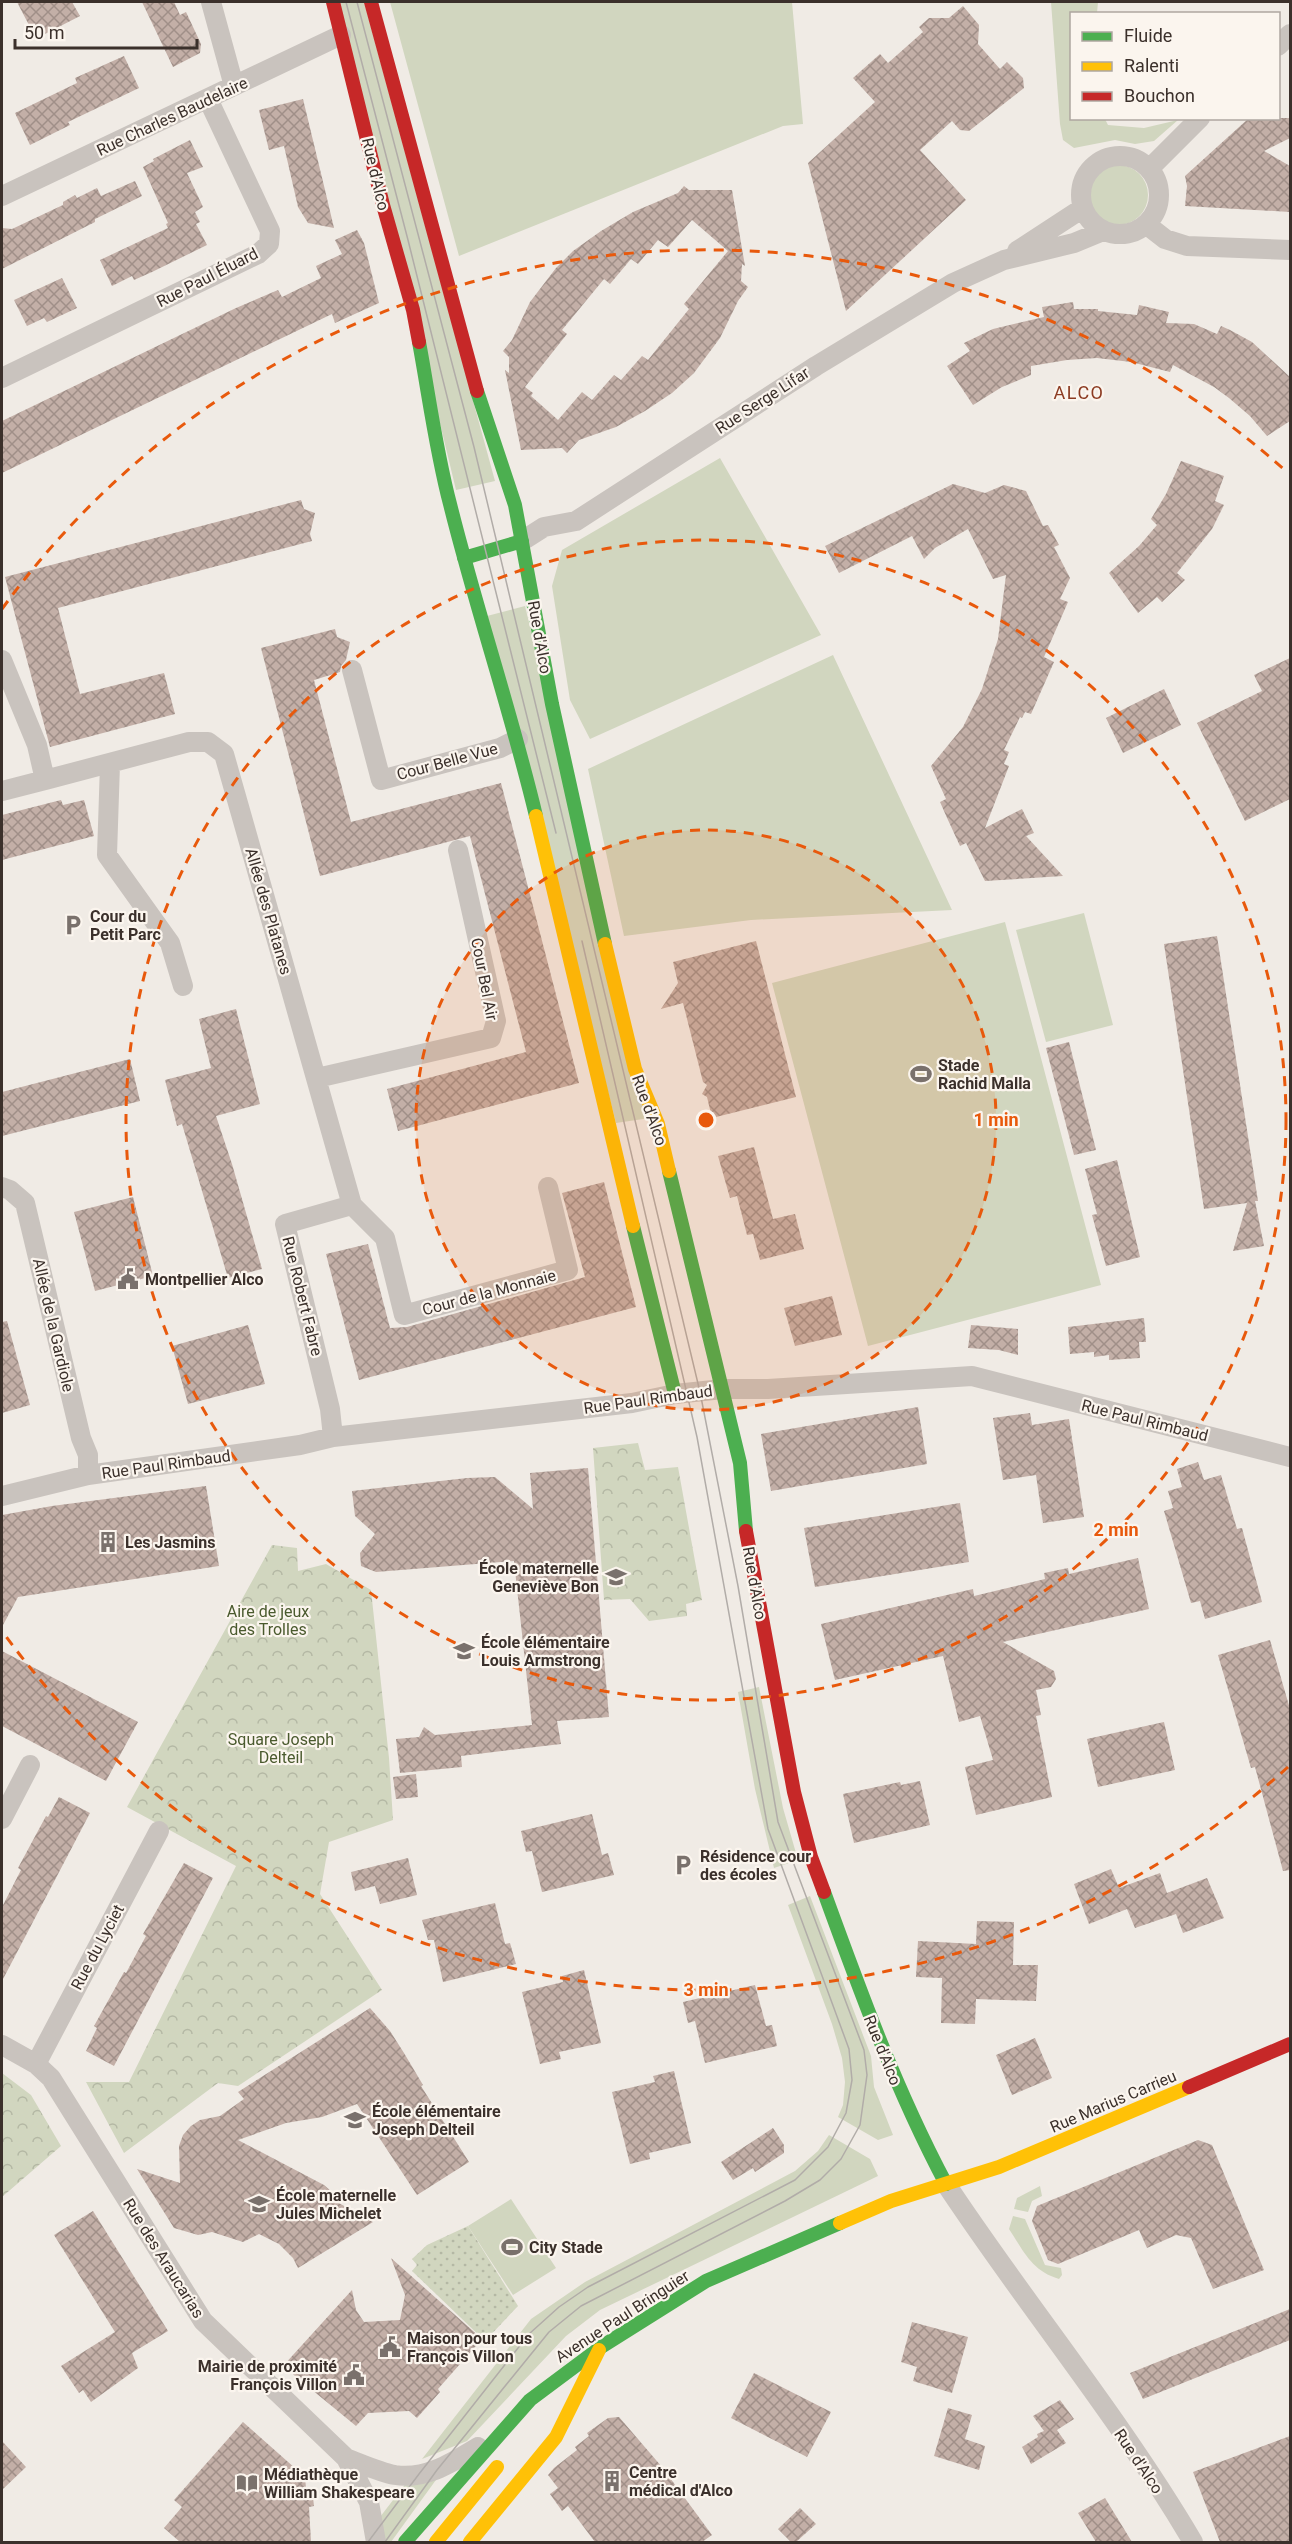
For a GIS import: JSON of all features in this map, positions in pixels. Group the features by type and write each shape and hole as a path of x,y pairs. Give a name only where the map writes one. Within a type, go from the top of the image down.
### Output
{"street":[{"path":"211,2 234,86"},
{"name":"Rue d'Alco","path":"333,2 383,205 413,310 440,461 464,558 518,739 611,1136 675,1394"},
{"name":"Rue d'Alco","path":"371,2 473,379 515,505 552,704 588,876 635,1069 658,1124 740,1463 744,1517 794,1792 811,1857 862,1998 915,2126 946,2184 986,2245 1127,2442 1193,2542"},
{"name":"Rue Charles Baudelaire","path":"2,196 341,35"},
{"name":"Rue Paul Éluard","path":"2,378 258,254 269,244 270,231 208,99"},
{"path":"1149,169 1198,120"},
{"path":"1118,156 1130,157 1140,161 1149,169 1156,179 1159,204 1155,215 1147,225 1126,235 1114,235 1103,231 1087,218 1080,196 1088,172 1096,163 1118,156"},
{"name":"Rue Serge Lifar","path":"522,541 544,527 576,521 816,366 953,283 1004,260 1083,208"},
{"path":"1147,225 1165,239 1187,246 1290,250"},
{"name":"Rue Serge Lifar","path":"1004,260 1074,243 1103,231"},
{"path":"464,558 522,541"},
{"path":"2,660 37,746 45,780"},
{"name":"Cour Belle Vue","path":"352,670 381,780 491,750 518,739"},
{"name":"Allée des Platanes","path":"2,790 189,742 208,742 224,754 352,1205 385,1238"},
{"path":"110,764 107,855 170,943 183,986"},
{"name":"Cour Bel Air","path":"317,1078 491,1038 496,1021 458,850"},
{"name":"Allée de la Gardiole","path":"2,1187 10,1190 25,1203 81,1438 88,1455 88,1475"},
{"name":"Cour de la Monnaie","path":"385,1238 404,1315 568,1270 548,1187"},
{"name":"Rue Robert Fabre","path":"333,1437 330,1408 285,1224 352,1205"},
{"name":"Rue Paul Rimbaud","path":"2,1496 88,1475 289,1446 333,1437 632,1403 675,1394 723,1389 768,1389 972,1376 1290,1457"},
{"path":"2,1819 30,1765"},
{"name":"Rue du Lyciet","path":"36,2064 159,1831"},
{"name":"Rue Marius Carrieu","path":"946,2184 999,2168 1290,2044"},
{"name":"Rue des Araucarias","path":"2,2045 36,2064 51,2078 203,2321 346,2458 369,2502 376,2542"},
{"name":"Avenue Paul Bringuier","path":"405,2542 530,2400 601,2347 706,2281 898,2198 946,2184"},
{"path":"470,2542 556,2437 601,2347"},
{"path":"530,2421 548,2385"},
{"path":"553,2413 577,2394"},
{"name":"Rue des Araucarias","path":"346,2458 394,2475 419,2474 447,2465 502,2431"},
{"path":"436,2542 506,2456"}],"green space":[{"path":"339,2 364,2 495,481 456,490"},
{"path":"390,2 792,2 803,124 783,126 459,256"},
{"path":"1051,2 1098,2 1097,12 1070,12 1070,120 1106,120 1108,125 1144,128 1178,120 1154,141 1135,144 1115,140 1074,148 1063,140"},
{"path":"1118,165 1135,170 1143,178 1148,195 1143,212 1135,220 1118,225 1101,220 1093,212 1088,195 1093,178 1101,170"},
{"path":"720,458 821,635 590,739 570,700 552,586 562,550"},
{"path":"525,606 650,1118 616,1123 487,616"},
{"path":"833,655 952,910 751,920 624,936 588,769"},
{"path":"1084,913 1113,1025 1046,1042 1016,930"},
{"name":"Stade Rachid Malla","path":"1005,922 1101,1285 868,1346 772,983"},
{"path":"638,1443 645,1470 678,1467 702,1600 686,1604 687,1616 649,1621 630,1599 604,1600 593,1448"},
{"name":"Square Joseph Delteil","path":"272,1545 297,1548 298,1571 326,1564 371,1590 389,1758 393,1820 329,1842 320,1894 382,1990 238,2086 218,2083 124,2153 86,2082 129,2082 236,1866 127,1807"},
{"path":"759,1687 783,1808 798,1860 774,1868 755,1789 738,1692"},
{"path":"810,1896 871,2056 874,2087 893,2135 878,2140 838,2117 843,2105 845,2082 842,2058 832,2024 788,1905"},
{"path":"2,2073 31,2095 61,2146 2,2197"},
{"path":"829,2135 870,2159 878,2176 600,2310 566,2336 467,2441 422,2459 531,2319 585,2282 795,2171 818,2151"},
{"path":"1040,2186 1042,2196 1032,2201 1028,2212 1014,2209 1017,2198"},
{"name":"City Stade","path":"511,2199 556,2268 513,2295 468,2226"},
{"path":"1013,2216 1025,2219 1045,2265 1061,2268 1062,2275 1059,2279 1035,2266 1024,2253 1009,2229"},
{"path":"468,2226 518,2306 485,2341 412,2271 417,2265 412,2259 427,2245"},
{"path":"441,2473 391,2542 382,2542 380,2517 407,2482"}],"building":[{"path":"17,2 72,2 80,16 43,35 38,25 31,29"},
{"path":"142,2 174,2 180,15 186,12 201,44 200,53 173,67"},
{"path":"963,6 979,25 978,44 1000,69 1007,62 1023,78 1024,88 969,131 960,130 952,121 920,150 966,200 846,311 808,163 875,102 853,78 880,54 888,63 923,32 919,27 929,18 949,18"},
{"path":"124,56 139,88 68,122 70,125 30,145 15,113 77,83 75,78"},
{"path":"303,99 334,228 308,223 298,207 284,146 269,150 259,110"},
{"path":"1290,118 1290,138 1264,151 1290,166 1290,212 1185,206 1187,186 1185,176 1247,120"},
{"path":"190,140 203,167 187,173 203,207 195,212 200,222 196,224 207,245 134,280 132,276 112,286 100,260 168,228 166,224 168,223 143,167 154,161 153,159"},
{"path":"135,181 142,196 2,269 2,228 12,229 63,205 63,202 75,195 77,198 97,188 101,196"},
{"path":"684,186 689,190 732,190 745,266 742,264 741,281 748,287 738,301 720,338 694,373 672,393 645,411 616,427 579,440 567,453 562,448 521,450 505,370 509,373 509,357 503,351 512,340 530,302 556,268 573,251 633,212 678,193","holes":["692,220 728,251 684,304 689,309 648,360 642,356 621,380 614,375 592,400 582,392 558,420 531,396 533,393 525,387 567,334 562,330 604,279 610,284 631,259 638,264 658,240 668,247"]},
{"path":"357,230 364,243 379,303 335,323 332,314 2,473 2,421 236,308 278,290 282,297 321,278 316,266 342,254 335,240"},
{"path":"62,278 77,308 47,322 44,318 27,326 14,300"},
{"path":"1073,302 1074,309 1098,309 1098,311 1137,315 1139,305 1169,312 1166,323 1194,324 1217,334 1221,326 1252,342 1290,377 1290,421 1267,436 1250,416 1229,398 1214,387 1173,365 1170,372 1131,362 1097,358 1031,366 1031,375 1002,387 973,405 947,366 970,351 964,343 993,329 1044,317 1042,307"},
{"path":"1181,461 1224,476 1215,501 1224,505 1212,529 1177,573 1185,580 1162,602 1157,597 1138,613 1109,573 1139,546 1157,525 1151,519 1166,494"},
{"path":"953,484 985,493 1004,485 1026,491 1043,526 1048,525 1059,545 1054,547 1070,578 1060,599 1068,602 1044,657 1054,662 1031,714 1025,712 1022,718 1020,717 1004,750 1009,752 1004,764 1009,766 985,828 1022,809 1034,833 1026,836 1063,876 985,881 966,843 960,846 940,802 946,799 931,766 963,727 982,689 998,639 1006,575 993,579 968,529 935,548 924,559 912,536 839,573 825,546"},
{"path":"301,500 304,509 315,513 310,534 312,541 58,608 80,694 164,673 175,714 50,747 5,577"},
{"path":"335,629 337,637 350,642 346,660 340,672 314,680 351,822 501,783 579,1083 398,1131 387,1089 526,1052 470,836 320,876 261,648"},
{"path":"1290,658 1290,799 1245,821 1197,723 1262,691 1254,675"},
{"path":"1164,689 1181,725 1123,753 1106,718"},
{"path":"61,800 63,805 84,800 94,836 2,860 2,815"},
{"path":"1217,936 1258,1201 1255,1201 1264,1246 1233,1251 1247,1203 1204,1209 1164,944"},
{"path":"756,941 796,1097 712,1118 707,1097 702,1094 707,1085 703,1082 683,1003 661,1009 678,983 673,962"},
{"path":"236,1009 260,1104 216,1116 262,1269 228,1278 182,1124 177,1126 165,1080 211,1068 199,1019"},
{"path":"1069,1042 1096,1150 1074,1155 1046,1048"},
{"path":"130,1059 140,1101 2,1136 2,1092"},
{"path":"754,1147 773,1219 795,1214 804,1249 760,1260 753,1234 747,1235 737,1196 730,1198 718,1156"},
{"path":"1117,1160 1140,1257 1106,1266 1092,1215 1097,1214 1085,1169"},
{"path":"604,1182 636,1307 359,1380 326,1254 368,1244 390,1328 407,1327 585,1277 562,1193"},
{"path":"133,1197 153,1276 95,1291 74,1212"},
{"path":"832,1296 842,1335 795,1346 784,1308"},
{"path":"1144,1318 1146,1342 1139,1342 1140,1358 1109,1360 1109,1355 1094,1357 1094,1352 1070,1354 1068,1327"},
{"path":"7,1321 30,1405 2,1413 2,1322"},
{"path":"248,1325 265,1384 188,1404 172,1346"},
{"path":"971,1325 1018,1329 1018,1355 999,1350 968,1348"},
{"path":"918,1407 927,1464 771,1491 761,1434"},
{"path":"1030,1413 1032,1425 1069,1419 1084,1517 1043,1523 1036,1475 1003,1480 993,1418"},
{"path":"1198,1462 1204,1480 1221,1475 1237,1529 1242,1528 1262,1602 1205,1619 1200,1601 1191,1603 1164,1511 1173,1508 1168,1491 1182,1487 1177,1469"},
{"path":"588,1468 609,1717 557,1721 561,1744 461,1756 462,1767 400,1773 396,1739 419,1737 424,1727 435,1735 532,1725 514,1561 376,1572 361,1566 360,1553 375,1534 355,1516 352,1491 495,1477 533,1509 530,1473"},
{"name":"Les Jasmins","path":"206,1486 219,1566 18,1597 2,1627 2,1515 52,1506"},
{"path":"960,1503 969,1562 815,1587 804,1528"},
{"path":"1138,1558 1149,1609 1003,1642 1054,1671 1056,1679 1051,1687 1036,1690 1041,1715 1036,1716 1052,1797 976,1815 965,1767 993,1760 980,1716 959,1722 943,1656 835,1680 821,1624 973,1589 974,1596 1045,1579 1044,1573 1068,1568 1069,1574"},
{"path":"1270,1640 1290,1709 1290,1870 1283,1871 1255,1767 1251,1768 1218,1655"},
{"path":"2,1651 138,1722 106,1781 2,1726"},
{"path":"1164,1722 1175,1770 1098,1787 1087,1739"},
{"path":"416,1774 418,1797 396,1799 393,1777"},
{"path":"920,1781 930,1825 854,1843 843,1794 900,1782 901,1785"},
{"path":"59,1797 90,1813 2,1981 2,1907 21,1870 18,1868"},
{"path":"592,1814 602,1855 608,1853 614,1875 542,1892 532,1851 526,1852 521,1831"},
{"path":"408,1858 417,1895 380,1904 375,1886 355,1891 351,1872"},
{"path":"184,1863 213,1878 114,2066 86,2051 97,2028 94,2026 124,1972 126,1973 146,1936 143,1934"},
{"path":"1111,1869 1119,1888 1160,1873 1167,1893 1207,1878 1224,1918 1183,1933 1176,1914 1135,1928 1127,1909 1089,1924 1074,1884"},
{"path":"495,1903 505,1944 510,1943 516,1964 443,1982 434,1940 428,1940 422,1920"},
{"path":"977,1921 1014,1922 1013,1965 1038,1965 1036,2001 976,1999 975,2024 941,2023 942,1978 916,1977 918,1941 976,1944"},
{"path":"584,1970 601,2043 559,2052 561,2059 540,2064 522,1992 563,1982 562,1976"},
{"path":"755,1985 766,2026 772,2025 777,2046 705,2063 695,2021 688,2023 683,2002"},
{"path":"370,2008 390,2031 423,2085 421,2086 469,2162 417,2195 357,2104 322,2117 286,2123 238,2140 324,2185 332,2192 328,2197 373,2222 298,2268 293,2258 279,2244 259,2234 243,2242 212,2232 198,2235 174,2228 137,2169 180,2183 179,2146 183,2135 191,2126 200,2120 220,2116 244,2099 238,2092"},
{"path":"1035,2038 1052,2078 1012,2095 996,2055"},
{"path":"674,2071 691,2143 649,2153 650,2159 630,2164 612,2092 655,2082 653,2076"},
{"path":"773,2128 784,2145 784,2153 755,2172 753,2168 733,2180 721,2162"},
{"path":"1198,2140 1212,2145 1264,2270 1213,2289 1191,2238 1176,2235 1147,2248 1139,2230 1058,2264 1048,2260 1032,2221 1037,2206"},
{"path":"93,2211 168,2331 132,2353 138,2368 91,2402 83,2390 79,2393 61,2366 115,2332 54,2235"},
{"name":"Maison pour tous François Villon","path":"391,2258 482,2339 438,2389 440,2392 417,2418 409,2411 368,2413 356,2426 283,2366 352,2290 356,2310 364,2322 400,2320 405,2295"},
{"path":"1290,2309 1290,2340 1143,2399 1130,2373"},
{"path":"912,2322 968,2337 952,2393 913,2381 917,2367 901,2362"},
{"path":"754,2373 831,2412 807,2457 731,2418"},
{"path":"1060,2400 1074,2419 1057,2430 1066,2443 1031,2464 1022,2447 1044,2431 1033,2416"},
{"path":"948,2408 972,2415 965,2439 985,2446 979,2470 934,2456"},
{"name":"Centre médical d'Alco","path":"619,2417 662,2467 712,2535 702,2542 595,2542 568,2506 562,2511 550,2494 558,2488 548,2475 577,2450 575,2447 589,2436 587,2433 608,2418"},
{"name":"Médiathèque William Shakespeare","path":"243,2422 305,2477 306,2488 312,2489 314,2506 309,2507 311,2542 180,2542 164,2528 182,2507 174,2500"},
{"path":"1290,2436 1290,2542 1220,2542 1193,2472"},
{"path":"2,2441 26,2467 2,2490"},
{"path":"1105,2498 1132,2542 1096,2542 1078,2513"},
{"path":"800,2508 816,2524 796,2542 791,2542 778,2529"}],"tram line":[{"path":"346,2 556,833"},
{"path":"357,2 474,447 700,1392 738,1586 778,1822 864,2050 867,2075 860,2125 841,2159 820,2180 785,2201 581,2306 549,2332 437,2470 385,2542"},
{"path":"368,2542 529,2334 559,2307 588,2287 795,2180 828,2147 846,2113 852,2080 849,2049 768,1829 697,1437 582,941"}],"traffic: fast":[{"path":"419,342 445,484 536,816"},
{"path":"477,391 515,505 552,704 605,944"},
{"path":"464,558 522,541"},
{"path":"669,1171 740,1463 746,1531"},
{"path":"633,1226 675,1394"},
{"path":"824,1892 895,2076 946,2184"},
{"path":"405,2542 530,2400 601,2347 706,2281 840,2223"}],"traffic: slow":[{"path":"536,816 633,1226"},
{"path":"605,944 635,1069 658,1124 669,1171"},
{"path":"840,2223 891,2201 999,2167 1189,2087"},
{"path":"470,2542 556,2437 599,2350"},
{"path":"436,2542 497,2467"}],"traffic: jam":[{"path":"333,2 383,205 413,310 419,342"},
{"path":"371,2 477,391"},
{"path":"746,1531 794,1792 811,1857 824,1892"},
{"path":"1189,2087 1290,2044"}],"place":[{"name":"Cour du Petit Parc","path":"73,925"},
{"name":"Stade Rachid Malla","path":"921,1074"},
{"name":"Montpellier Alco","path":"128,1279"},
{"name":"Les Jasmins","path":"108,1542"},
{"name":"École maternelle Geneviève Bon","path":"616,1577"},
{"name":"École élémentaire Louis Armstrong","path":"464,1651"},
{"name":"Résidence cour des écoles","path":"683,1865"},
{"name":"École élémentaire Joseph Delteil","path":"355,2120"},
{"name":"École maternelle Jules Michelet","path":"259,2204"},
{"name":"City Stade","path":"512,2247"},
{"name":"Maison pour tous François Villon","path":"390,2347"},
{"name":"Mairie de proximité François Villon","path":"354,2375"},
{"name":"Centre médical d'Alco","path":"612,2481"},
{"name":"Médiathèque William Shakespeare","path":"247,2483"}],"district":[{"name":"ALCO","path":"1079,393"}],"park label":[{"name":"Aire de jeux des Trolles","path":"268,1620"}]}
